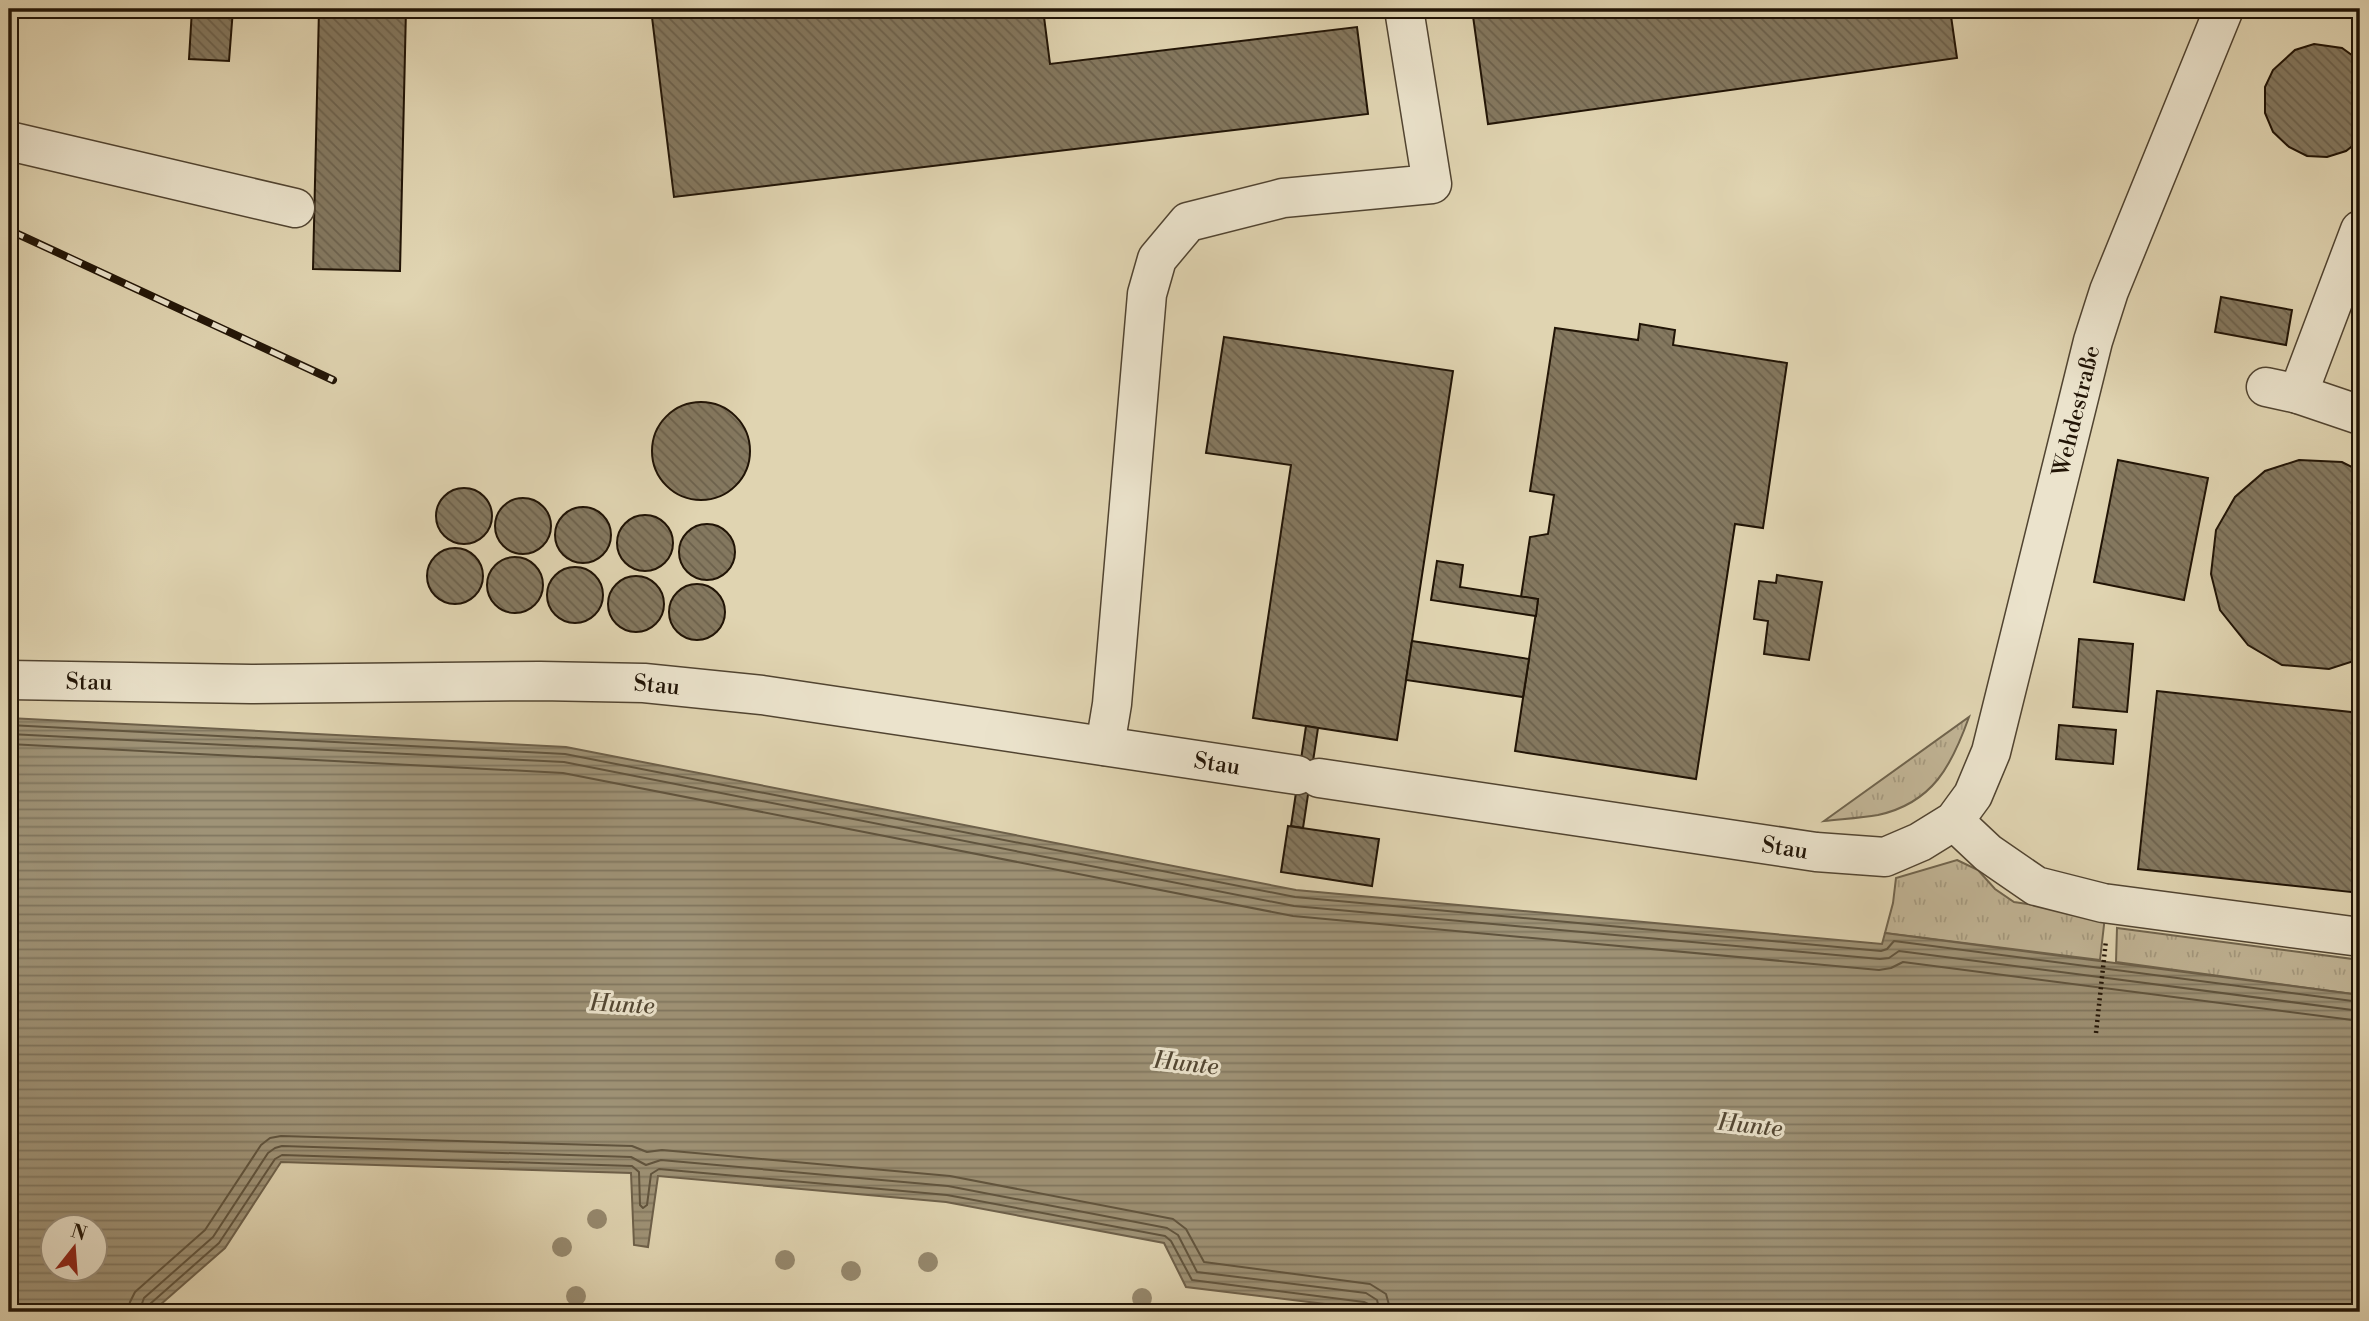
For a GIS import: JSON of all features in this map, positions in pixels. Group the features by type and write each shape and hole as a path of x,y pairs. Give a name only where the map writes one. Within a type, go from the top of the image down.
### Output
{"street":[{"path":"1105,746 1112,704 1147,294 1157,260 1188,222 1283,198 1432,184 1404,9"},
{"name":"Wehdestraße","path":"1954,821 1973,795 1991,752 2093,341 2109,291 2224,9"},
{"path":"9,141 295,208"},
{"path":"2360,230 2282,390 2360,415"},
{"name":"Stau","path":"9,680 251,684 526,681 644,683 762,695 1802,850 1885,857 1920,842 1954,821"},
{"path":"1954,821 1987,853 2036,886 2103,904 2360,937"}],"path":[{"path":"2096,1033 2108,929"}],"green space":[{"path":"1969,717 1955,751 1938,780 1913,801 1878,815 1824,821"},
{"path":"1957,860 1978,870 1995,889 2014,902 2105,916 2100,960 1885,933 1896,878"},
{"path":"2117,928 2360,960 2360,995 2116,962"}],"water":[{"name":"Hunte","path":"9,718 566,747 1296,890 1882,944 1885,933 2360,995 2360,1312 1391,1312 1186,1287 1164,1243 946,1202 658,1176 648,1247 634,1245 631,1173 281,1162 225,1248 152,1312 9,1312"}],"building":[{"path":"192,9 233,9 229,61 189,59"},
{"path":"319,9 406,9 400,271 313,269"},
{"path":"651,9 1043,9 1050,64 1357,27 1368,114 674,197"},
{"path":"1472,9 1950,9 1957,58 1488,124"},
{"path":"2314,44 2342,48 2360,61 2360,140 2346,151 2327,157 2307,156 2289,147 2273,132 2265,113 2265,87 2273,70 2295,50"},
{"path":"2221,297 2292,310 2286,345 2215,332"},
{"path":"2360,323 2360,354 2353,347 2352,331"},
{"path":"1640,324 1675,330 1673,345 1787,363 1763,528 1735,524 1696,779 1515,751 1538,599 1521,597 1530,537 1548,534 1554,495 1530,491 1555,328 1638,340"},
{"path":"1224,337 1453,371 1397,740 1253,718 1291,465 1206,453"},
{"path":"701,402 720,406 736,416 746,432 750,451 746,470 736,486 720,496 701,500 682,496 666,486 656,470 652,451 656,432 666,416 682,406"},
{"path":"2118,460 2208,478 2184,600 2094,582"},
{"path":"2299,460 2342,462 2360,471 2360,659 2329,669 2282,665 2248,645 2220,610 2211,574 2216,530 2235,497 2265,471"},
{"path":"458,488 470,488 480,492 488,500 492,516 488,532 480,540 470,544 458,544 448,540 440,532 436,522 436,510 440,500 448,492"},
{"path":"517,498 529,498 539,502 547,510 551,526 547,542 539,550 529,554 517,554 507,550 499,542 495,532 495,520 499,510 507,502"},
{"path":"577,507 589,507 599,511 607,519 611,535 607,551 599,559 589,563 577,563 567,559 559,551 555,541 555,529 559,519 567,511"},
{"path":"639,515 651,515 661,519 669,527 673,543 669,559 661,567 651,571 639,571 629,567 621,559 617,549 617,537 621,527 629,519"},
{"path":"701,524 713,524 723,528 731,536 735,552 731,568 723,576 713,580 701,580 691,576 683,568 679,558 679,546 683,536 691,528"},
{"path":"449,548 461,548 471,552 479,560 483,576 479,592 471,600 461,604 449,604 439,600 431,592 427,582 427,570 431,560 439,552"},
{"path":"509,557 521,557 531,561 539,569 543,585 539,601 531,609 521,613 509,613 499,609 491,601 487,591 487,579 491,569 499,561"},
{"path":"1437,561 1463,565 1460,587 1538,599 1536,616 1431,600"},
{"path":"569,567 581,567 591,571 599,579 603,595 599,611 591,619 581,623 569,623 559,619 551,611 547,601 547,589 551,579 559,571"},
{"path":"1777,575 1822,582 1809,660 1764,654 1768,621 1754,619 1759,581 1776,583"},
{"path":"630,576 642,576 652,580 660,588 664,604 660,620 652,628 642,632 630,632 620,628 612,620 608,610 608,598 612,588 620,580"},
{"path":"691,584 703,584 713,588 721,596 725,612 721,628 713,636 703,640 691,640 681,636 673,628 669,618 669,606 673,596 681,588"},
{"path":"2079,639 2133,644 2127,712 2073,707"},
{"path":"1412,641 1529,659 1523,697 1406,680"},
{"path":"2157,691 2360,713 2360,893 2138,869"},
{"path":"2059,725 2116,730 2113,764 2056,759"},
{"path":"1306,726 1318,728 1303,828 1291,826"},
{"path":"1288,826 1379,839 1372,886 1281,872"}],"railway":[{"path":"9,230 333,380"}]}
